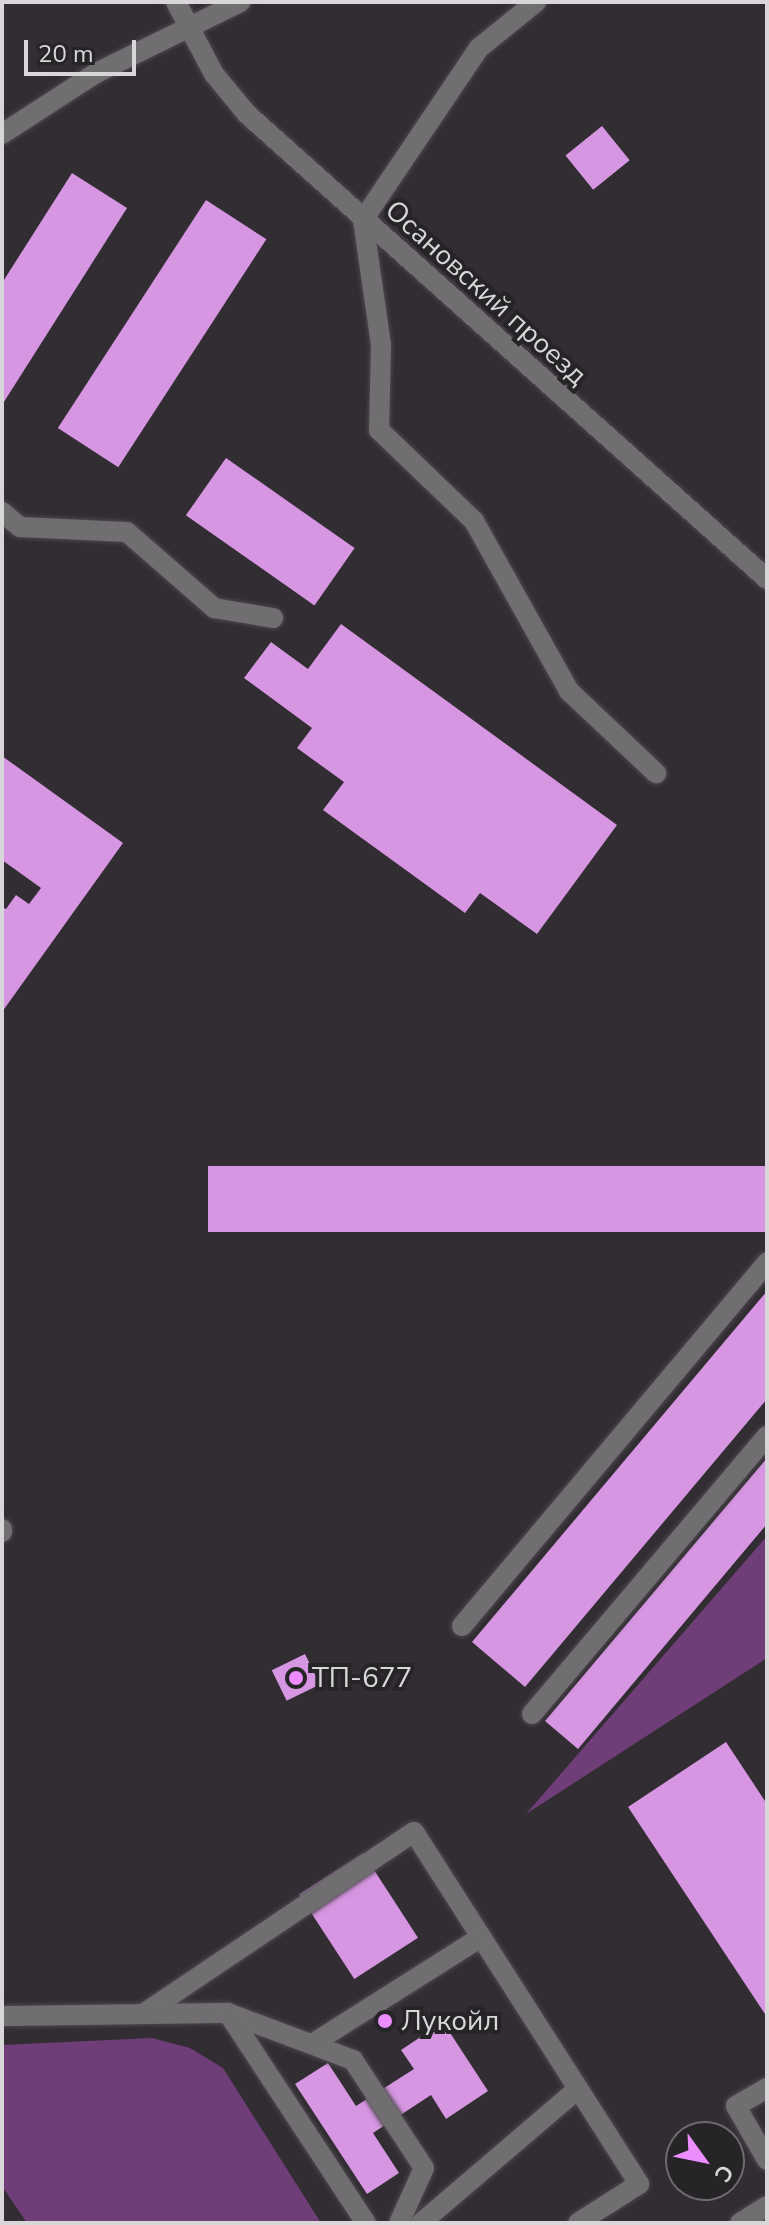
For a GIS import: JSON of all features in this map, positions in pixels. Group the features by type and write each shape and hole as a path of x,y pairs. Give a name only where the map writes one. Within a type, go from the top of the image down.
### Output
{"street":[{"name":"Осановский проезд","path":"176,2 214,74 247,114 767,579"},
{"path":"2,134 96,73 240,2"},
{"path":"536,2 479,48 363,220 381,345 379,430 474,521 569,691 656,773"},
{"path":"2,512 20,527 127,532 214,608 273,618"},
{"path":"462,1626 767,1262"},
{"path":"532,1714 767,1436"},
{"path":"143,2014 414,1832 639,2184 578,2223"},
{"path":"312,2044 481,1937"},
{"path":"228,2013 366,2223"},
{"path":"2,2016 228,2013 353,2060 424,2168 399,2223"},
{"path":"767,2088 736,2106 767,2160"},
{"path":"421,2223 578,2089"},
{"path":"740,2223 767,2206"}],"shaded area":[{"path":"767,1536 767,1658 526,1814"},
{"path":"152,2038 190,2048 223,2068 321,2223 27,2223 2,2186 2,2045"}],"building":[{"path":"602,126 630,160 593,190 565,156"},
{"path":"72,173 127,208 2,405 2,283"},
{"path":"206,200 266,239 118,467 58,428"},
{"path":"226,458 355,548 314,605 186,515"},
{"path":"341,624 617,825 537,934 480,893 465,913 323,810 344,782 297,748 312,728 244,678 271,642 308,669"},
{"path":"2,756 123,843 2,1012 2,907 6,909 16,895 29,904 41,888 2,860"},
{"path":"208,1166 767,1166 767,1232 208,1232"},
{"path":"767,1291 767,1399 525,1687 472,1642"},
{"path":"767,1458 767,1524 578,1749 545,1721"},
{"name":"ТП-677","path":"305,1654 320,1685 287,1701 272,1670"},
{"path":"726,1742 767,1804 767,2017 628,1807"},
{"path":"363,1853 418,1938 354,1979 299,1894"},
{"path":"443,2022 488,2091 446,2119 431,2095 373,2133 399,2173 367,2194 295,2084 328,2063 356,2106 414,2069 401,2050"}],"place":[{"name":"ТП-677","path":"296,1678"},
{"name":"Лукойл","path":"385,2021"}]}
